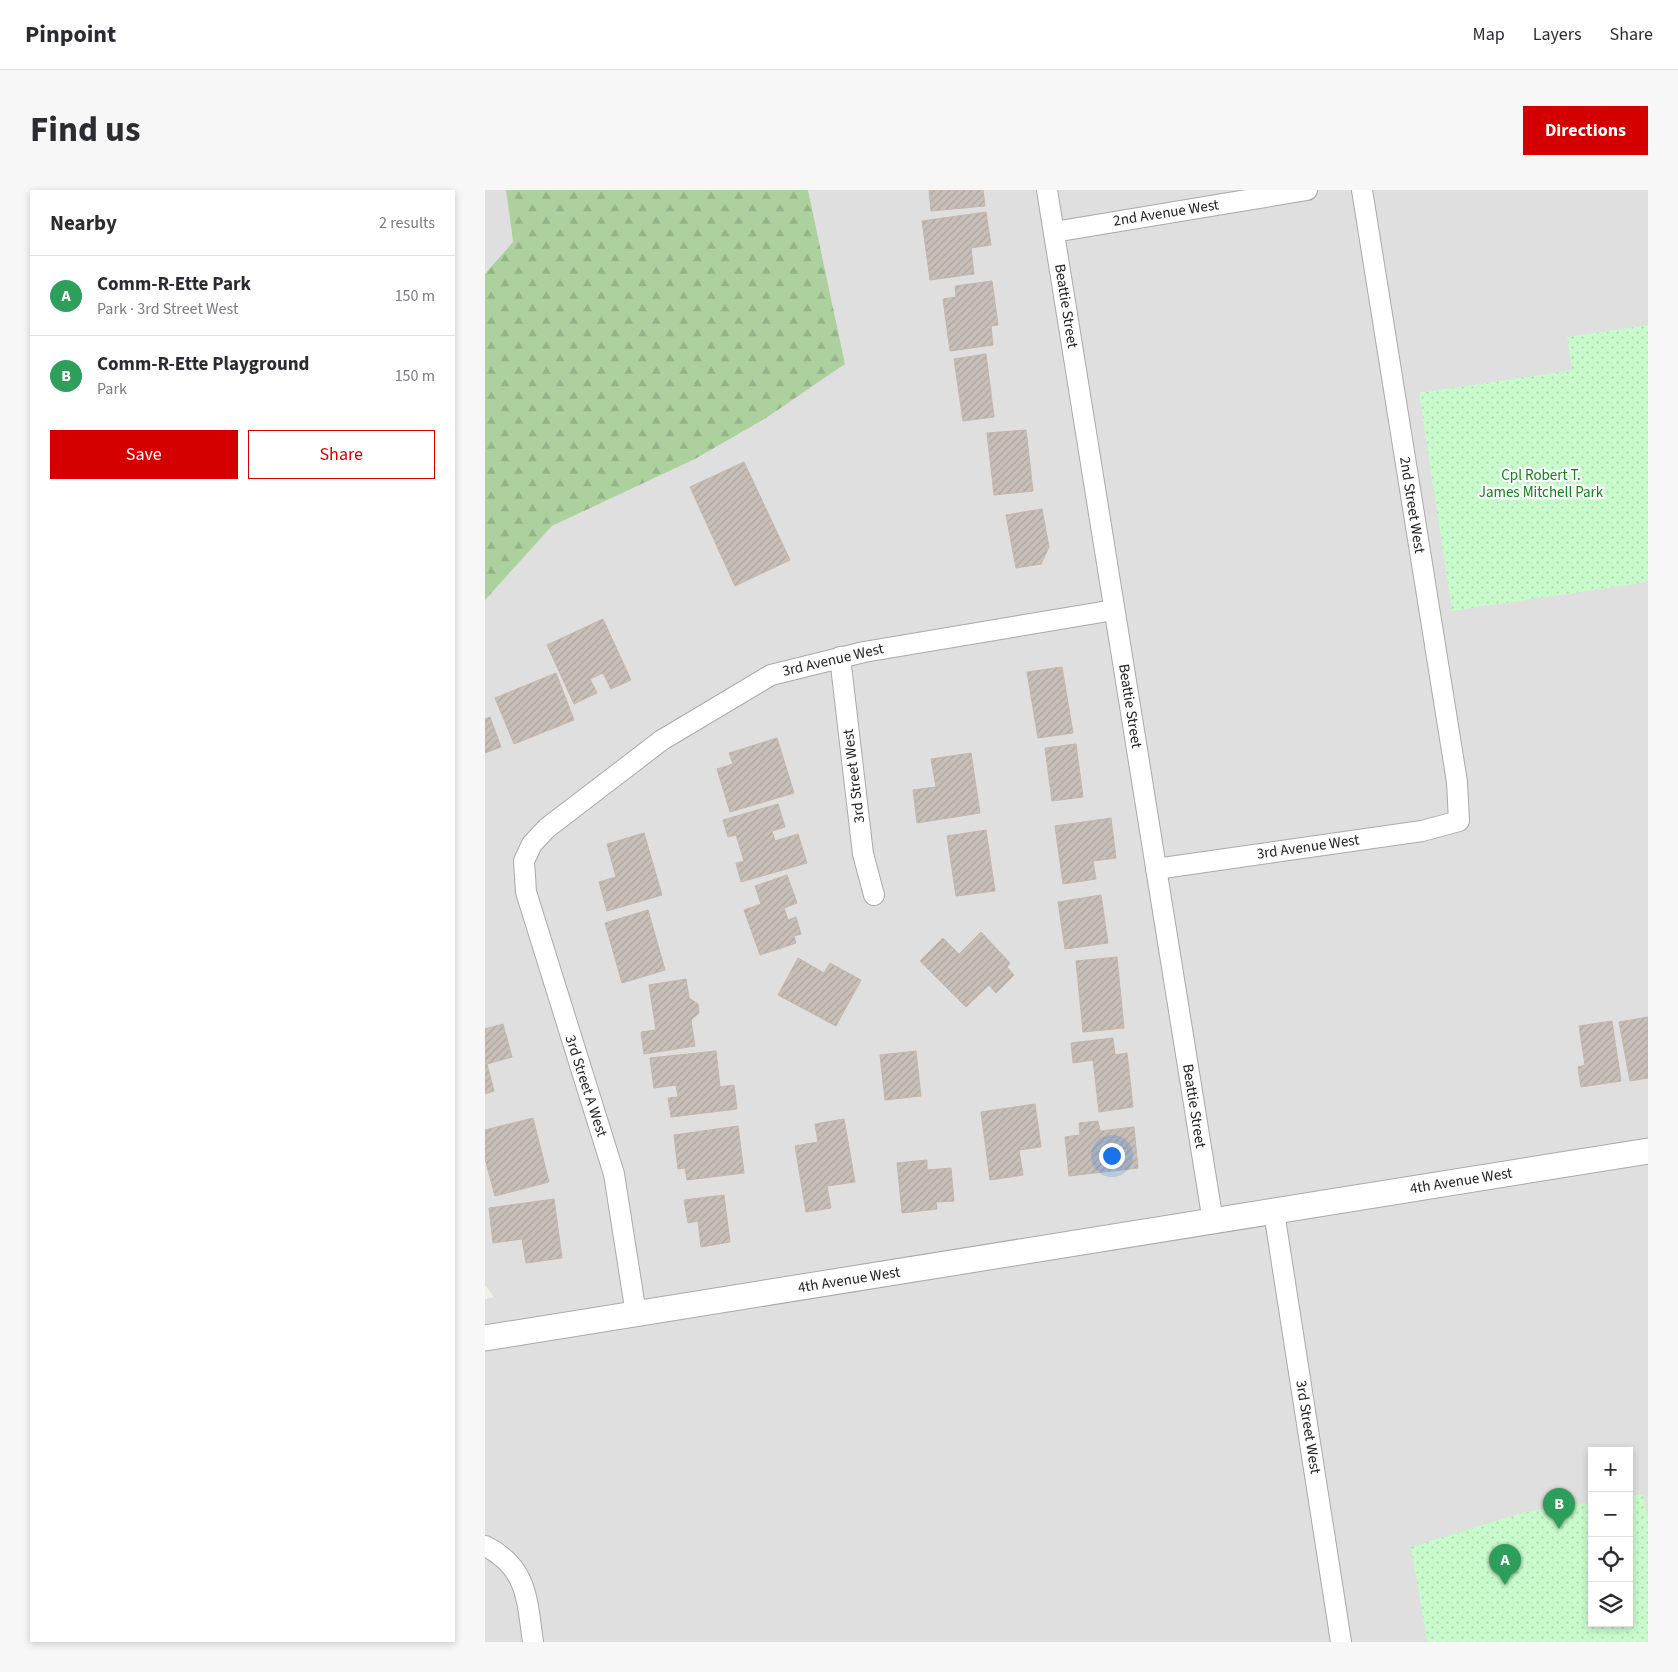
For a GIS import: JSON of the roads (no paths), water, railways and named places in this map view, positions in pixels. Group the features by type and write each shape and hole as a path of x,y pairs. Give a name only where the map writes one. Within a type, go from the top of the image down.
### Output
{"street":[{"name":"Beattie Street","path":"1047,190 1213,1222"},
{"name":"2nd Avenue West","path":"1054,232 1307,190"},
{"name":"2nd Street West","path":"1362,190 1455,772 1459,821"},
{"name":"3rd Avenue West","path":"524,861 532,844 556,820 662,740 771,675 840,657 1114,610"},
{"name":"3rd Street West","path":"840,657 863,854 874,895"},
{"name":"3rd Avenue West","path":"1156,869 1421,831 1459,821"},
{"name":"3rd Street A West","path":"524,861 524,878 530,906 614,1174 636,1314"},
{"name":"4th Avenue West","path":"485,1338 1648,1151"},
{"name":"3rd Street West","path":"1274,1212 1341,1642"},
{"path":"485,1546 511,1565 525,1586 533,1642"}],"place":[{"name":"Comm-R-Ette Playground","path":"1559,1529"},
{"name":"Comm-R-Ette Park","path":"1505,1585"}],"park label":[{"name":"Cpl Robert T. James Mitchell Park","path":"1541,484"}]}
